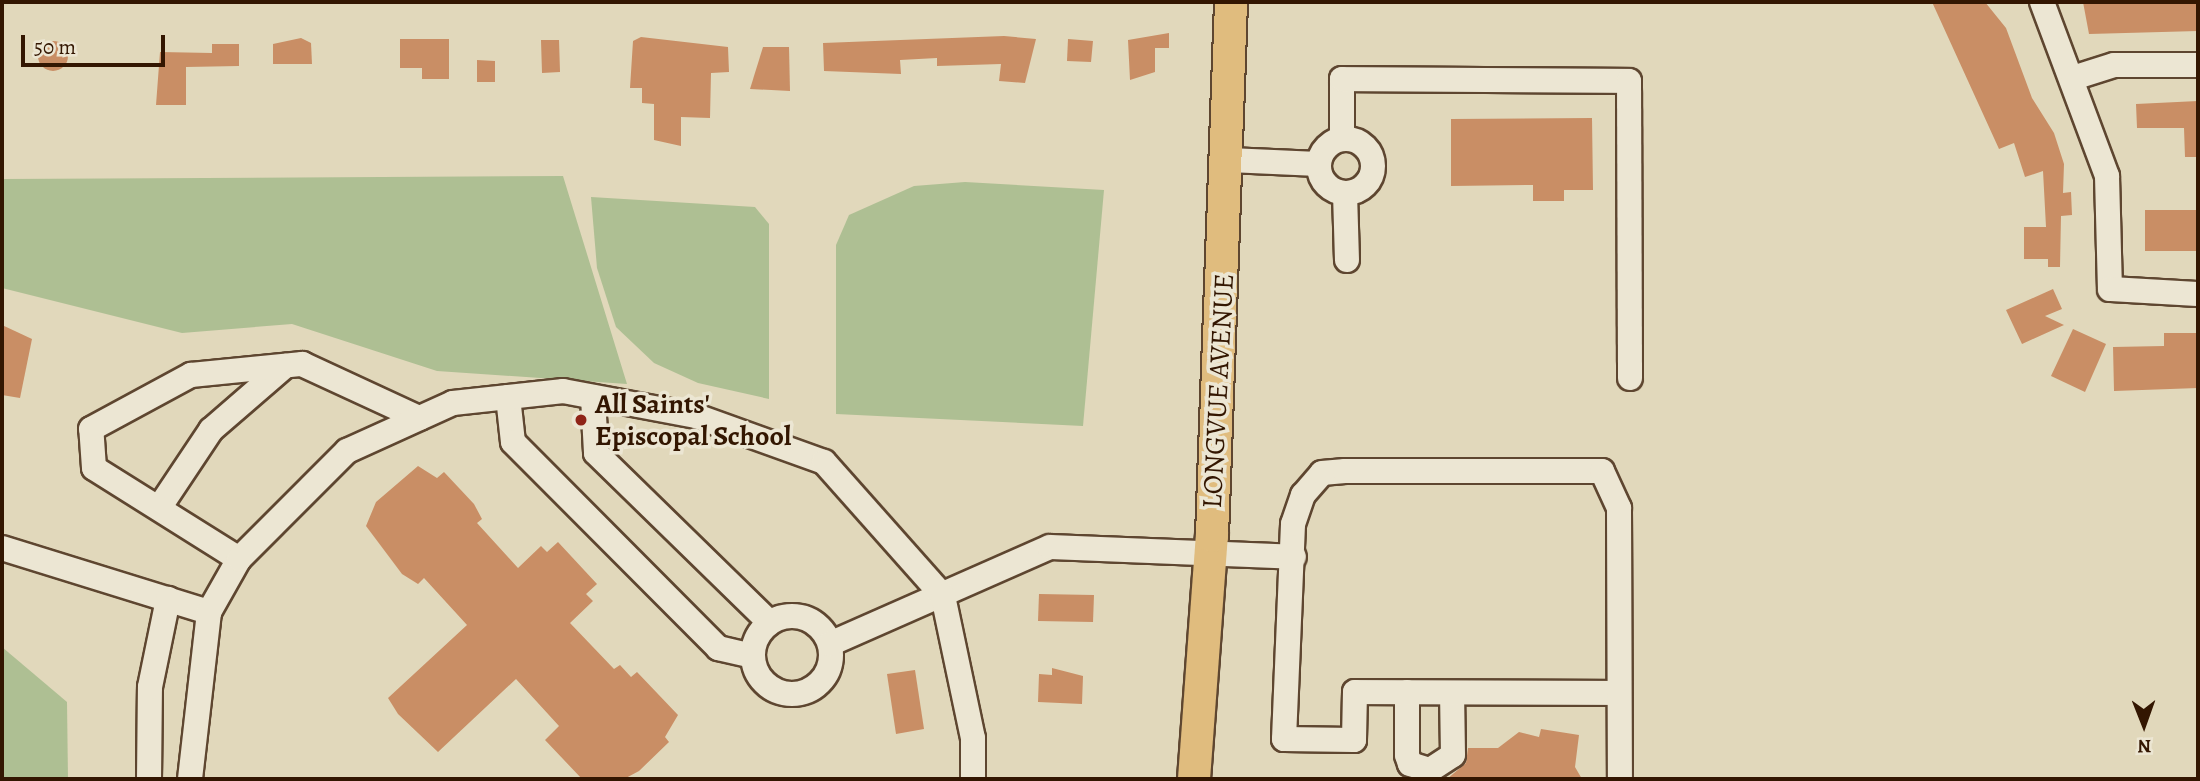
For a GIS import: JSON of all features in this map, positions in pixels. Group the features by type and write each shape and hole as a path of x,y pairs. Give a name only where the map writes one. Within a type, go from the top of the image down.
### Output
{"main road":[{"name":"LONGVUE AVENUE","path":"1194,779 1210,554 1228,160 1231,2"}],"street":[{"path":"2042,2 2073,78 2107,176 2110,289 2198,294"},
{"path":"2073,78 2114,65 2198,65"},
{"path":"1342,139 1342,79 1629,80 1630,377"},
{"path":"1342,139 1360,142 1373,165 1368,182 1345,193 1323,181 1318,164 1326,147 1342,139"},
{"path":"1228,160 1318,164"},
{"path":"1345,193 1347,260"},
{"path":"239,559 94,468 91,429 191,375 302,365 419,418"},
{"path":"159,508 211,430 285,366"},
{"path":"190,779 209,612 239,559 346,451 453,403 564,391 696,416 824,462 943,596 973,738 973,779"},
{"path":"508,397 513,442 718,648 752,656 772,689 803,693 827,674 830,644 824,631 800,616 770,622"},
{"path":"593,397 596,453 770,622"},
{"path":"1619,694 1355,692 1354,740 1284,739 1294,556 1293,524 1303,495 1322,473 1602,471 1619,508 1620,779"},
{"path":"830,644 1050,547 1294,556"},
{"path":"2,548 209,612"},
{"path":"149,779 150,687 168,599"},
{"path":"752,656 770,622"},
{"path":"1407,692 1407,755 1410,764 1430,770 1453,755 1452,693"}],"green space":[{"path":"563,176 627,384 437,371 292,324 182,333 2,288 2,179"},
{"path":"965,182 1104,190 1083,426 836,414 836,245 849,215 914,186"},
{"path":"591,197 755,207 769,224 769,399 698,383 654,363 616,327 597,268"},
{"path":"2,647 67,702 68,779 2,779"}],"building":[{"path":"1932,2 1985,2 2006,28 2032,98 2054,133 2064,164 2063,193 2071,192 2072,215 2061,216 2060,267 2048,267 2048,259 2024,259 2024,227 2046,227 2043,171 2025,177 2014,143 1999,149"},
{"path":"2083,2 2198,2 2198,31 2089,34"},
{"path":"1169,33 1169,48 1155,48 1155,72 1130,80 1128,40"},
{"path":"1004,36 1036,39 1025,83 999,81 1001,64 937,66 937,58 900,60 901,74 824,71 823,43"},
{"path":"641,37 728,47 729,72 711,73 710,118 681,117 681,146 654,140 654,104 642,103 642,88 630,88 633,41"},
{"path":"301,38 311,43 312,64 273,64 273,44"},
{"path":"400,39 449,39 449,79 422,79 422,68 400,68"},
{"path":"1068,39 1093,41 1091,62 1067,61"},
{"path":"541,40 559,40 560,72 542,73"},
{"path":"53,41 59,42 67,50 67,62 59,70 53,71 47,70 39,62 38,56 39,50 47,42"},
{"path":"212,44 239,44 239,66 186,67 186,105 156,105 160,52 212,53"},
{"path":"763,47 789,47 790,91 750,89"},
{"path":"477,60 495,61 495,82 477,82"},
{"path":"2198,101 2198,157 2185,157 2184,128 2137,128 2136,104"},
{"path":"1592,118 1593,190 1564,190 1564,201 1533,201 1533,185 1451,186 1451,119"},
{"path":"2145,210 2198,210 2198,251 2145,251"},
{"path":"2053,289 2062,309 2045,316 2064,325 2022,344 2006,310"},
{"path":"2,325 32,339 20,398 2,395"},
{"path":"2073,329 2106,344 2085,392 2051,376"},
{"path":"2164,333 2198,333 2198,388 2114,391 2113,347 2164,346"},
{"path":"418,466 437,478 444,472 474,504 482,519 477,523 518,568 541,546 547,552 558,542 597,584 586,594 593,601 570,623 614,669 620,665 631,677 637,672 678,715 665,737 669,742 639,771 624,779 582,779 545,740 559,726 516,679 438,752 398,714 388,698 467,625 424,578 418,584 402,574 366,526 376,502"},
{"path":"1039,594 1094,595 1093,622 1038,621"},
{"path":"1052,668 1083,676 1082,704 1038,702 1039,674 1052,675"},
{"path":"915,670 924,729 896,734 887,674"},
{"path":"1541,729 1579,735 1575,767 1582,779 1447,779 1466,763 1468,748 1498,748 1519,732 1539,737"}],"place":[{"name":"All Saints' Episcopal School","path":"581,420"}]}
